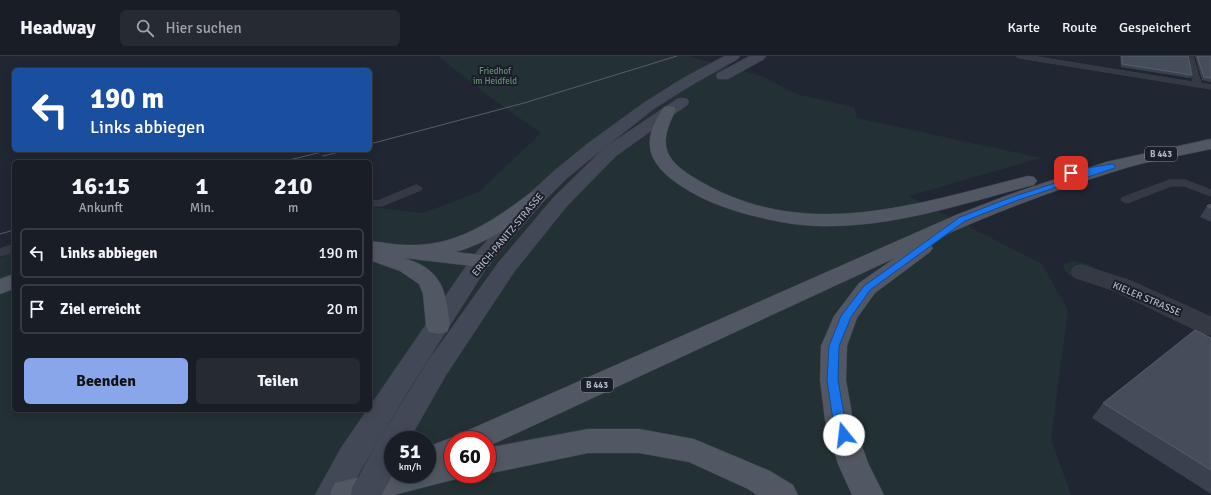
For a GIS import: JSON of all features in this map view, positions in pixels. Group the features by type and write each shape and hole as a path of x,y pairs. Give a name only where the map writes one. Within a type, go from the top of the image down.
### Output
{"main road":[{"name":"ERICH-PANITZ-STRASSE","path":"346,494 352,457 400,381 481,261 537,197 587,152 650,105 690,80 734,56"},
{"name":"ERICH-PANITZ-STRASSE","path":"400,431 437,368 506,268 560,202 580,181 610,152 669,110 708,85 760,56"},
{"path":"669,110 660,125 655,142 661,160 674,173 694,188 729,203 764,213 802,219 846,220 882,216 1044,177 1112,166"},
{"name":"B 443","path":"494,431 963,219 1015,199 1112,166 1211,144"},
{"path":"411,252 455,246 477,238 498,226 537,197"},
{"path":"868,495 853,464 839,420 833,380 834,346 846,316 867,288 963,219"},
{"path":"372,247 481,261 506,268"},
{"path":"372,255 401,263 420,274 431,286 438,326"},
{"path":"0,287 12,282"},
{"path":"496,459 588,441 639,442 694,451 758,480 782,495"},
{"name":"ERICH-PANITZ-STRASSE","path":"346,494 384,458"},
{"path":"346,494 444,470"},
{"path":"346,494 384,478"}],"street":[{"name":"KIELER STRASSE","path":"1082,272 1123,286 1211,327"}],"lane":[{"path":"1019,56 1211,87"},
{"path":"1190,56 1198,85"},
{"path":"1126,200 1170,183 1185,183 1211,193"},
{"path":"372,203 378,204 417,188"},
{"path":"0,253 12,249"}],"green space":[{"name":"Friedhof im Heidfeld","path":"438,56 689,56 762,76 796,94 854,107 857,118 1041,158 909,196 1042,264 1068,310 1051,439 1071,495 0,495 0,258 12,253 12,412 372,412 372,207 423,213 479,192 541,133 491,98"},
{"path":"1073,261 1087,264 1100,271 1096,283 1077,280 1069,275 1063,267 1066,263"}],"building":[{"path":"1122,56 1188,56 1192,75 1122,64"},
{"path":"1197,56 1211,56 1211,78 1204,77"},
{"path":"1195,330 1211,338 1211,470 1103,403"}],"tram line":[{"path":"372,143 524,103 677,56"},
{"path":"289,160 322,152"},
{"path":"323,156 339,152"},
{"path":"0,234 12,231"}],"route":[{"path":"844,435 839,420 833,380 834,346 846,316 867,288 963,219 1015,199 1112,166 1071,173"}]}
